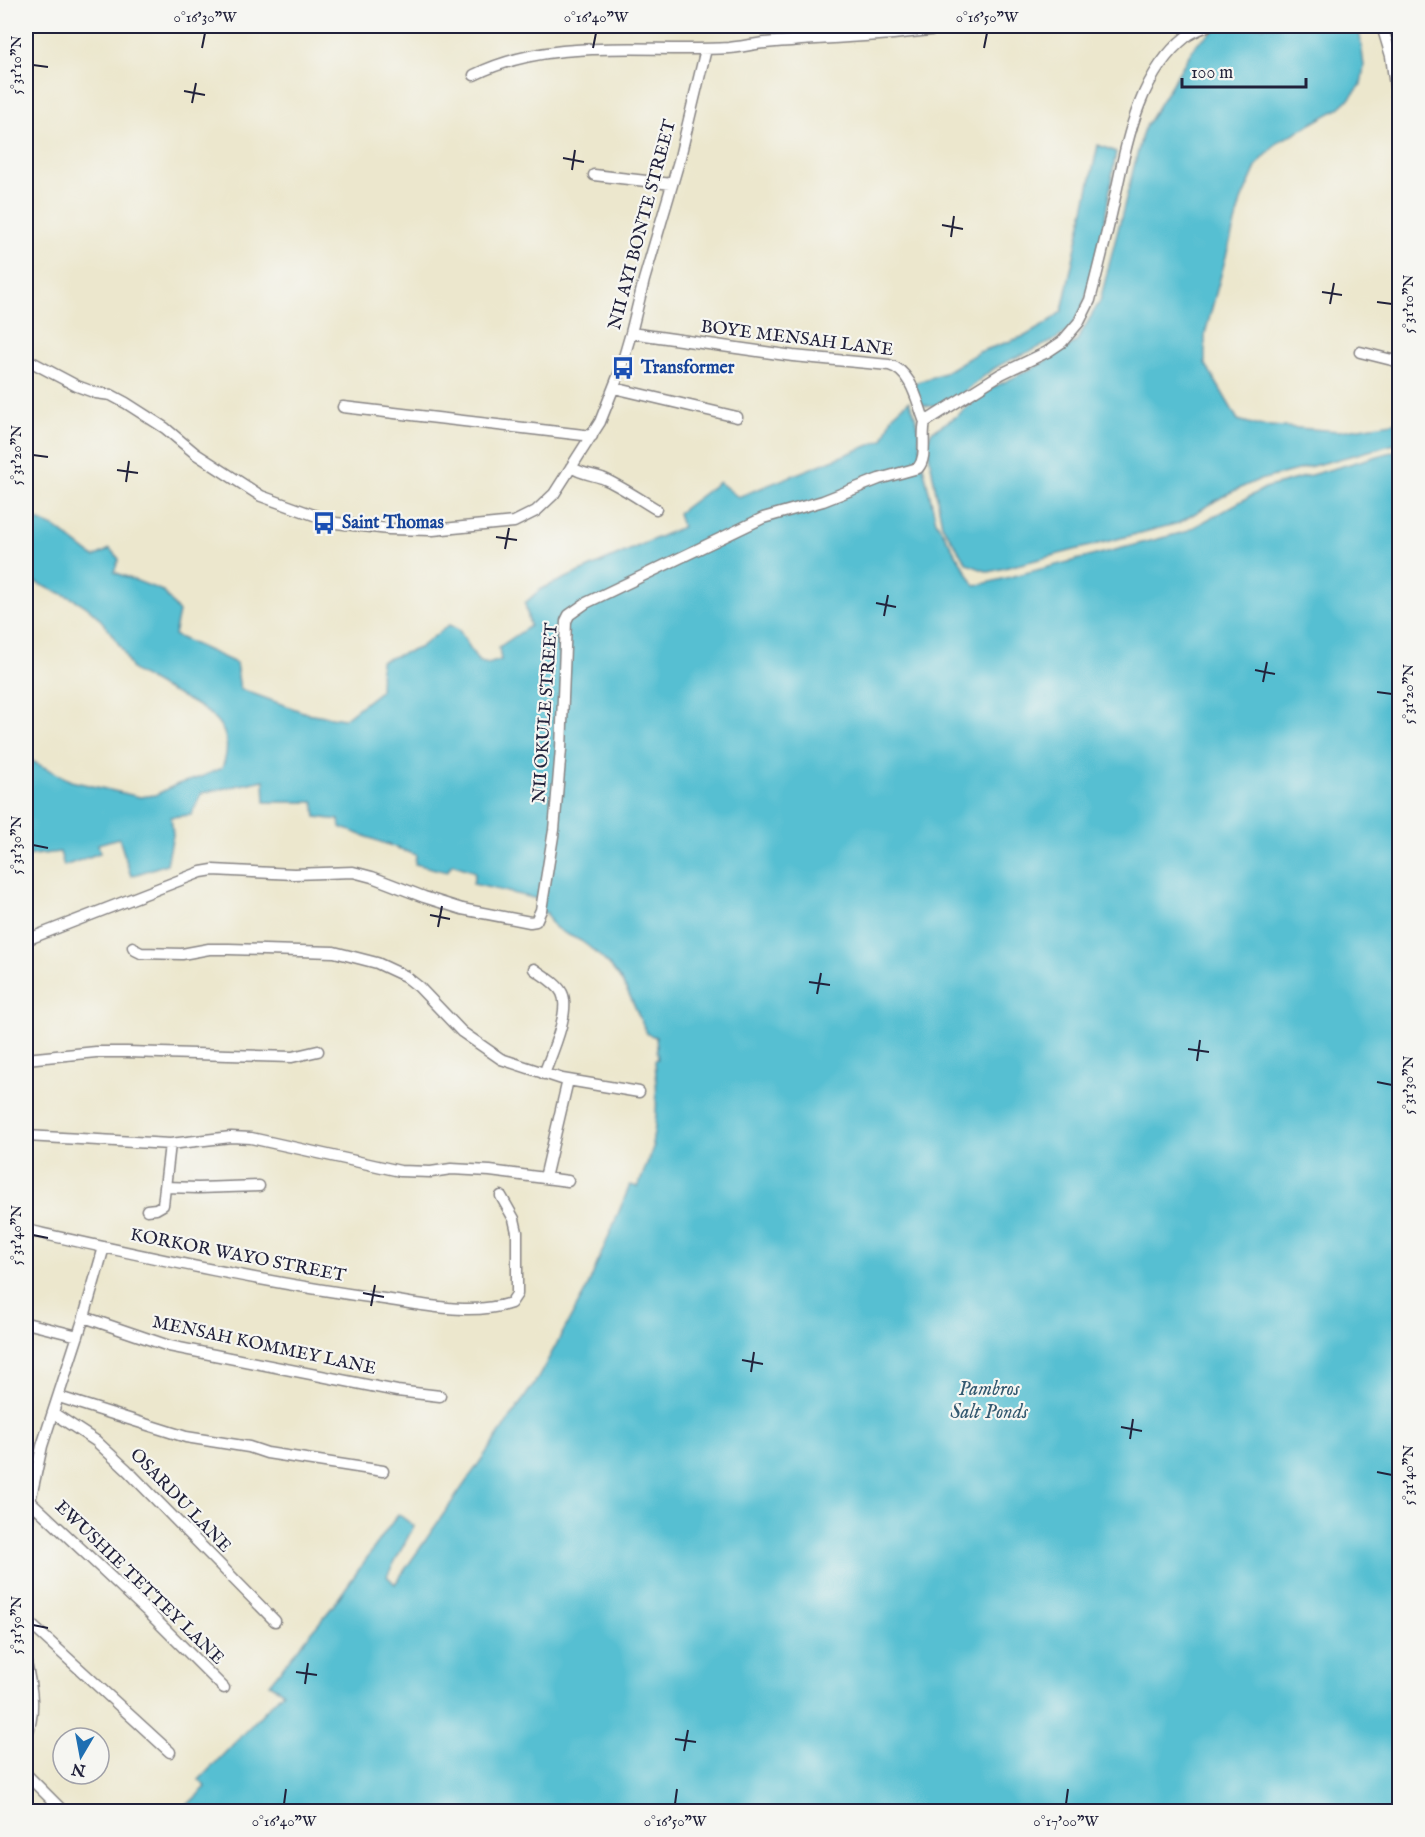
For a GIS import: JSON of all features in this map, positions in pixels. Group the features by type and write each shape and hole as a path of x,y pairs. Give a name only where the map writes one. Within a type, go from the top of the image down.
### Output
{"street":[{"path":"474,75 495,64 550,52 706,49 974,26"},
{"path":"925,422 1001,375 1062,342 1078,322 1090,300 1125,152 1142,98 1155,72 1171,52 1188,35 1207,26"},
{"path":"1382,26 1395,56 1400,123"},
{"name":"NII AYI BONTE STREET","path":"26,359 78,386 96,393 111,395 131,406 165,428 196,454 261,496 336,523 389,529 433,530 514,522 536,511 554,494 600,422 614,388 672,184 706,49"},
{"path":"594,175 672,184"},
{"name":"BOYE MENSAH LANE","path":"631,333 793,356 898,367 905,374 925,422"},
{"path":"1359,352 1400,362"},
{"path":"614,388 736,417"},
{"path":"343,406 592,436"},
{"name":"NII OKULE STREET","path":"26,940 201,872 213,870 294,874 353,872 372,876 424,897 462,909 530,922 536,921 541,910 555,819 561,749 566,621 569,615 586,603 763,518 824,501 879,479 918,468 924,458 922,432 925,422"},
{"path":"571,467 581,473 615,484 656,509"},
{"path":"133,947 141,953 182,954 229,949 334,952 377,963 405,976 419,987 462,1032 501,1059 568,1080 639,1092"},
{"path":"534,969 559,988 563,995 563,1017 544,1074"},
{"path":"26,1059 96,1052 292,1057 318,1051"},
{"path":"545,1178 568,1080"},
{"path":"26,1136 170,1144 231,1137 251,1138 400,1171 431,1172 451,1168 568,1181"},
{"path":"147,1210 156,1209 163,1204 170,1144"},
{"path":"165,1187 259,1186"},
{"name":"KORKOR WAYO STREET","path":"26,1230 333,1293 431,1306 495,1308 511,1304 517,1294 517,1232 514,1219 501,1196"},
{"path":"26,1537 30,1501 42,1446 104,1247"},
{"name":"MENSAH KOMMEY LANE","path":"84,1317 169,1346 397,1391 440,1396"},
{"path":"26,1323 78,1336"},
{"path":"59,1397 186,1437 249,1447 267,1453 383,1471"},
{"name":"OSARDU LANE","path":"53,1413 96,1441 128,1470 275,1621"},
{"name":"EWUSHIE TETTEY LANE","path":"30,1501 147,1611 224,1688"},
{"path":"26,1620 170,1752"},
{"path":"26,1663 33,1709 26,1737"},
{"path":"26,1774 64,1812"}],"water":[{"path":"1220,26 1353,26 1360,35 1364,66 1361,85 1350,98 1338,109 1278,142 1257,165 1241,201 1205,334 1205,363 1238,420 1256,425 1339,431 1399,422 1399,443 1256,481 1227,494 1179,523 989,572 967,564 942,525 927,443 931,432 957,416 986,391 1037,366 1076,342 1100,301 1143,131 1196,44"},
{"path":"1098,145 1116,152 1099,249 1084,302 1075,321 1064,334 995,368 954,400 936,407 920,404 912,384 944,373 979,352 1025,336 1046,324 1062,311"},
{"name":"Pambros Salt Ponds","path":"909,401 918,428 922,462 936,521 975,586 1185,532 1265,488 1399,450 1399,1811 181,1811 206,1787 199,1780 283,1692 269,1684 333,1606 398,1514 414,1526 387,1576 395,1584 538,1378 587,1288 630,1185 638,1187 654,1145 652,1144 656,1102 655,1060 658,1059 656,1037 647,1034 626,989 615,972 581,941 556,928 547,913 537,912 538,899 473,884 475,872 452,864 447,872 415,864 416,855 340,827 339,820 316,817 314,802 265,802 264,780 202,793 191,815 171,817 173,835 167,864 131,876 119,838 98,844 100,853 64,866 60,852 26,856 26,758 71,781 140,797 155,795 222,768 227,749 225,734 217,722 193,703 134,670 116,640 94,613 78,601 26,577 26,515 56,528 94,557 110,549 119,559 114,572 163,591 179,612 174,635 236,663 240,689 306,713 344,719 380,691 381,661 419,648 449,625 459,630 478,661 488,664 501,660 499,647 530,626 525,603 541,589 682,527 678,513 719,482 738,497 883,440 893,415"}],"place":[{"name":"Transformer","path":"623,368"},
{"name":"Saint Thomas","path":"324,523"}]}
